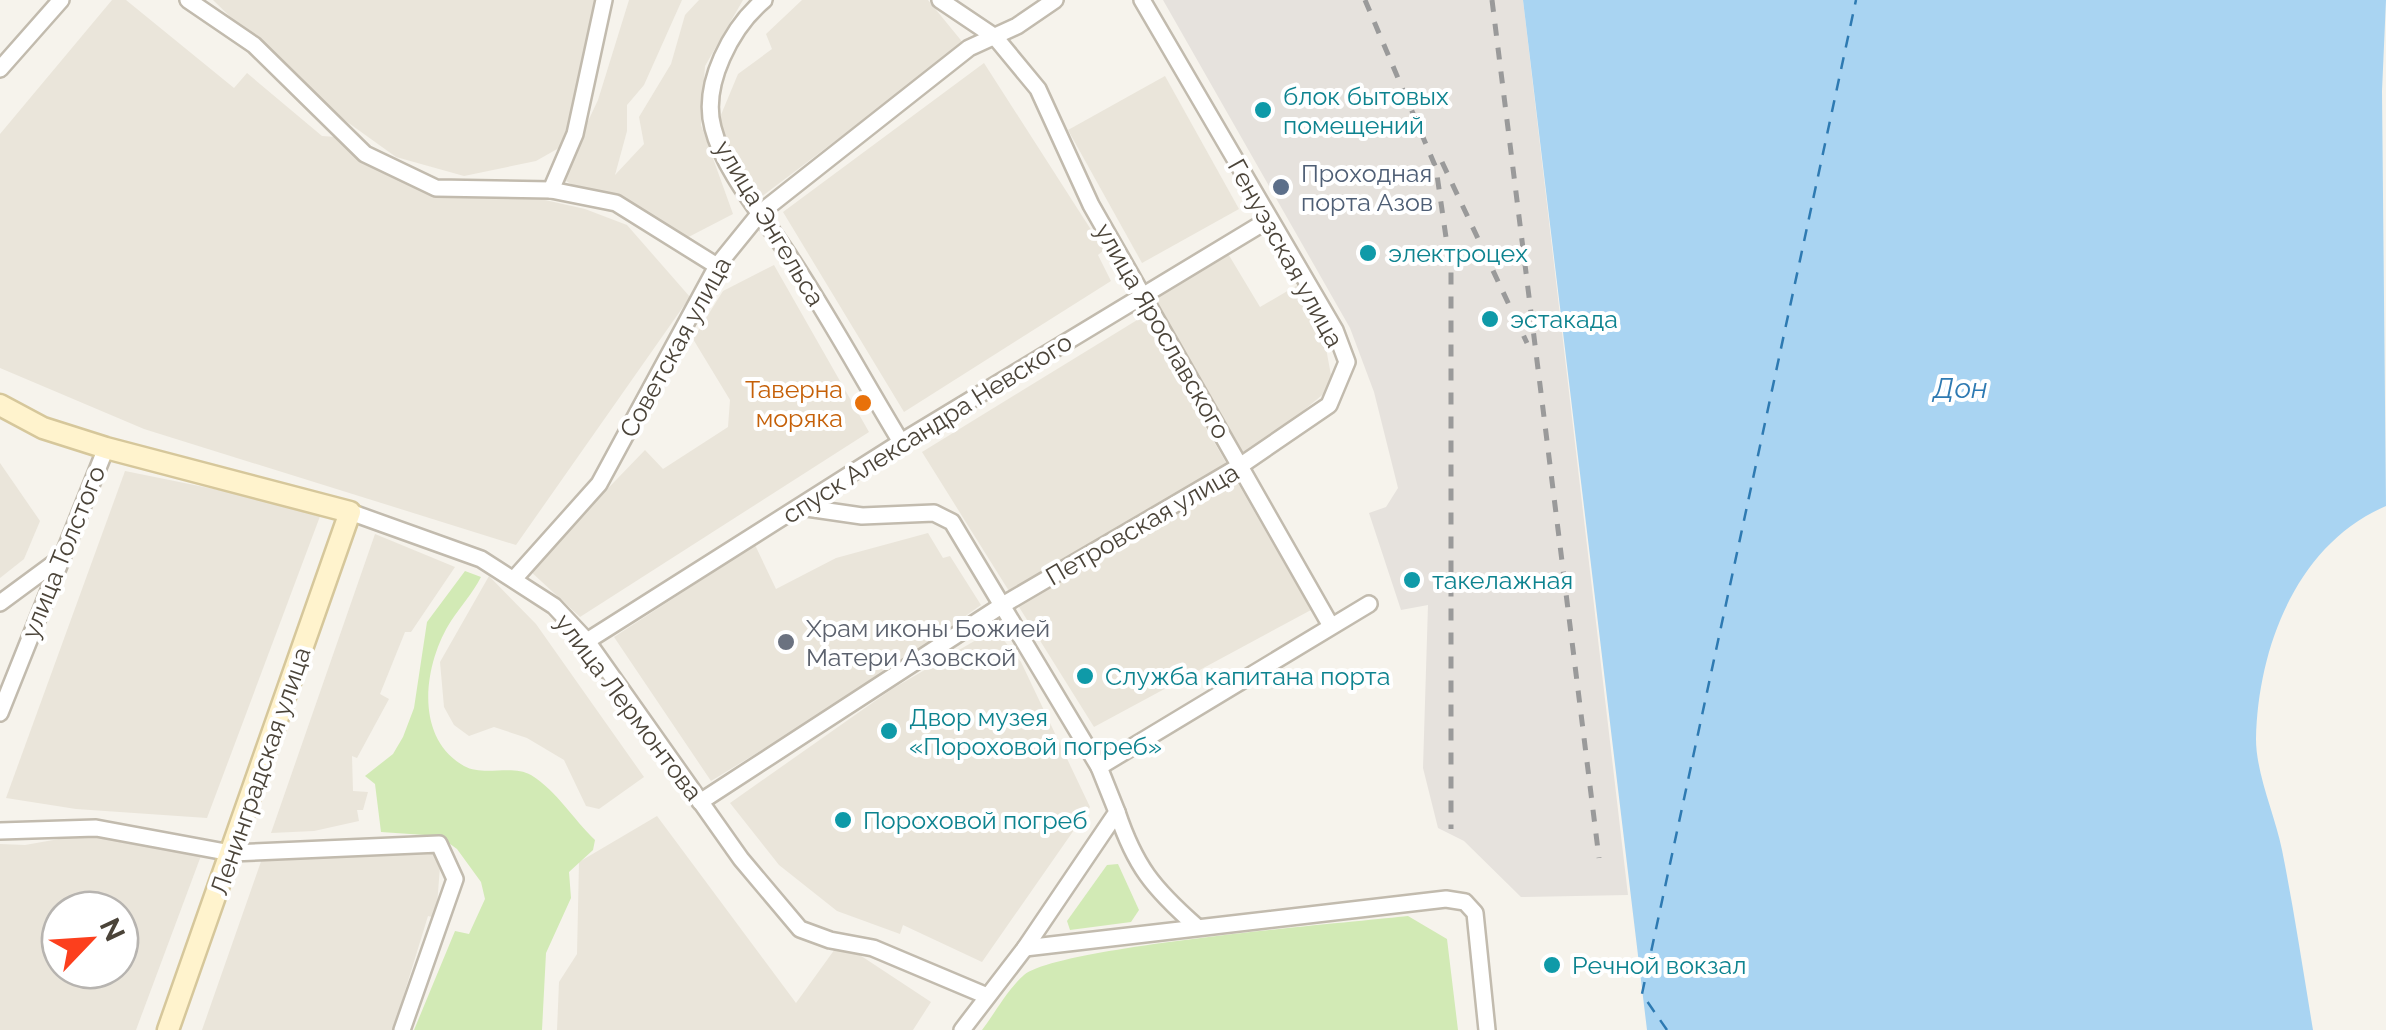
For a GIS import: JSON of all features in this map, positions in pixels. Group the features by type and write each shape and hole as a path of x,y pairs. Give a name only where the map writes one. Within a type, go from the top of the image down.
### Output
{"street":[{"path":"0,69 61,0"},
{"path":"188,0 254,45 365,154 436,188 551,190 616,204 716,266"},
{"path":"551,190 575,134 604,0"},
{"name":"улица Энгельса","path":"764,0 743,17 719,67 712,98 713,128 760,213 901,442"},
{"path":"940,0 995,37"},
{"name":"Советская улица","path":"514,579 599,484 716,266 760,213 969,48 995,37 1055,0"},
{"name":"Генуэзская улица","path":"1142,0 1335,330 1347,362 1330,405"},
{"name":"улица Ярославского","path":"995,37 1038,89 1091,206 1331,626"},
{"name":"спуск Александра Невского","path":"587,641 901,442 1268,220"},
{"name":"улица Лермонтова","path":"0,405 43,428 350,512 481,559 554,606 587,641 741,859 800,928 830,940 872,948 986,996"},
{"name":"Петровская улица","path":"700,802 1002,606 1240,466 1330,405"},
{"name":"улица Толстого","path":"0,713 106,448"},
{"path":"800,507 862,516 934,513 952,522 1099,767 1130,848 1151,886 1196,926"},
{"name":"Ленинградская улица","path":"168,1030 350,512"},
{"path":"0,603 60,558"},
{"path":"1099,767 1369,604"},
{"path":"962,1030 1026,948 1116,812"},
{"path":"0,831 96,828 231,852 439,844 455,880 402,1030"},
{"path":"1026,948 1446,899 1465,902 1475,913 1487,1030"}],"shaded area":[{"path":"112,0 126,0 234,88 247,73 322,136 336,137 432,196 523,195 585,209 627,225 690,297 516,545 144,429 0,368 0,134"},
{"path":"213,0 598,0 566,144 536,161 464,176 396,157 311,96"},
{"path":"629,0 682,0 644,85 627,105 627,131 615,175 644,144 639,117 671,64 685,15 699,0 743,0 705,66 701,125 733,214 675,244 566,181 574,151 598,100"},
{"path":"802,0 928,0 964,44 761,197 745,173 737,169 718,122 738,74 772,49 766,34"},
{"path":"1163,0 1523,0 1628,895 1521,897 1464,841 1438,828 1423,768 1428,605 1401,610 1369,513 1386,507 1398,488 1374,392 1350,328"},
{"path":"984,63 1104,250 1098,255 1111,281 904,412 783,212"},
{"path":"1165,76 1239,209 1142,263 1068,130"},
{"path":"1227,252 1260,307 1301,283 1320,316 1333,386 1242,462 1148,298"},
{"path":"774,265 869,432 580,617 529,570 645,450 663,469 728,427 730,400 693,339 723,291"},
{"path":"1142,317 1311,610 1094,727 922,452"},
{"path":"0,463 40,521 24,559 0,578"},
{"path":"125,471 322,511 207,818 76,809 6,798"},
{"path":"928,533 943,558 950,556 981,605 875,681 711,781 614,637 755,545 776,589 836,558"},
{"path":"375,534 455,567 411,632 405,632 380,694 389,699 357,758 352,756 353,791 368,792 363,810 357,810 359,821 314,831 271,833"},
{"path":"489,576 536,624 644,777 599,809 586,806 564,760 527,738 494,727 469,736 454,725 444,707 440,662"},
{"path":"995,629 1021,662 1090,807 982,962 903,925 900,934 837,911 779,865 730,803 892,689"},
{"path":"657,816 796,1003 840,942 931,1002 913,1030 557,1030 559,982 577,954 579,862"},
{"path":"93,833 205,845 136,1030 0,1030 0,844 25,845"},
{"path":"265,850 441,854 436,918 428,916 393,1030 202,1030"}],"green space":[{"path":"465,571 481,577 451,621 434,657 428,698 437,737 464,766 531,775 557,797 595,840 593,850 569,872 571,898 546,953 542,1030 414,1030 455,931 469,934 485,899 481,882 457,849 439,836 381,832 375,784 365,776 393,754 403,737 414,708 427,622"},
{"path":"1118,864 1139,910 1131,922 1070,930 1067,921 1107,865"},
{"path":"1408,916 1447,939 1458,1030 982,1030 1024,975 1048,964 1145,945"}],"water":[{"name":"Дон","path":"1523,0 2386,0 2382,91 2386,506 2355,523 2328,546 2288,602 2265,669 2256,739 2259,766 2282,850 2313,1030 1647,1030"}],"ferry route":[{"path":"1667,1030 1642,994 1856,0"}],"railway":[{"path":"1365,0 1436,168 1451,272 1451,829"},
{"path":"1492,0 1599,858"},
{"path":"1442,162 1527,343"}],"place":[{"name":"блок бытовых помещений","path":"1263,110"},
{"name":"Проходная порта Азов","path":"1281,187"},
{"name":"электроцех","path":"1368,253"},
{"name":"эстакада","path":"1490,319"},
{"name":"Таверна моряка","path":"863,403"},
{"name":"такелажная","path":"1412,580"},
{"name":"Храм иконы Божией Матери Азовской","path":"786,642"},
{"name":"Служба капитана порта","path":"1085,676"},
{"name":"Двор музея «Пороховой погреб»","path":"889,731"},
{"name":"Пороховой погреб","path":"843,820"},
{"name":"Речной вокзал","path":"1552,965"}]}
